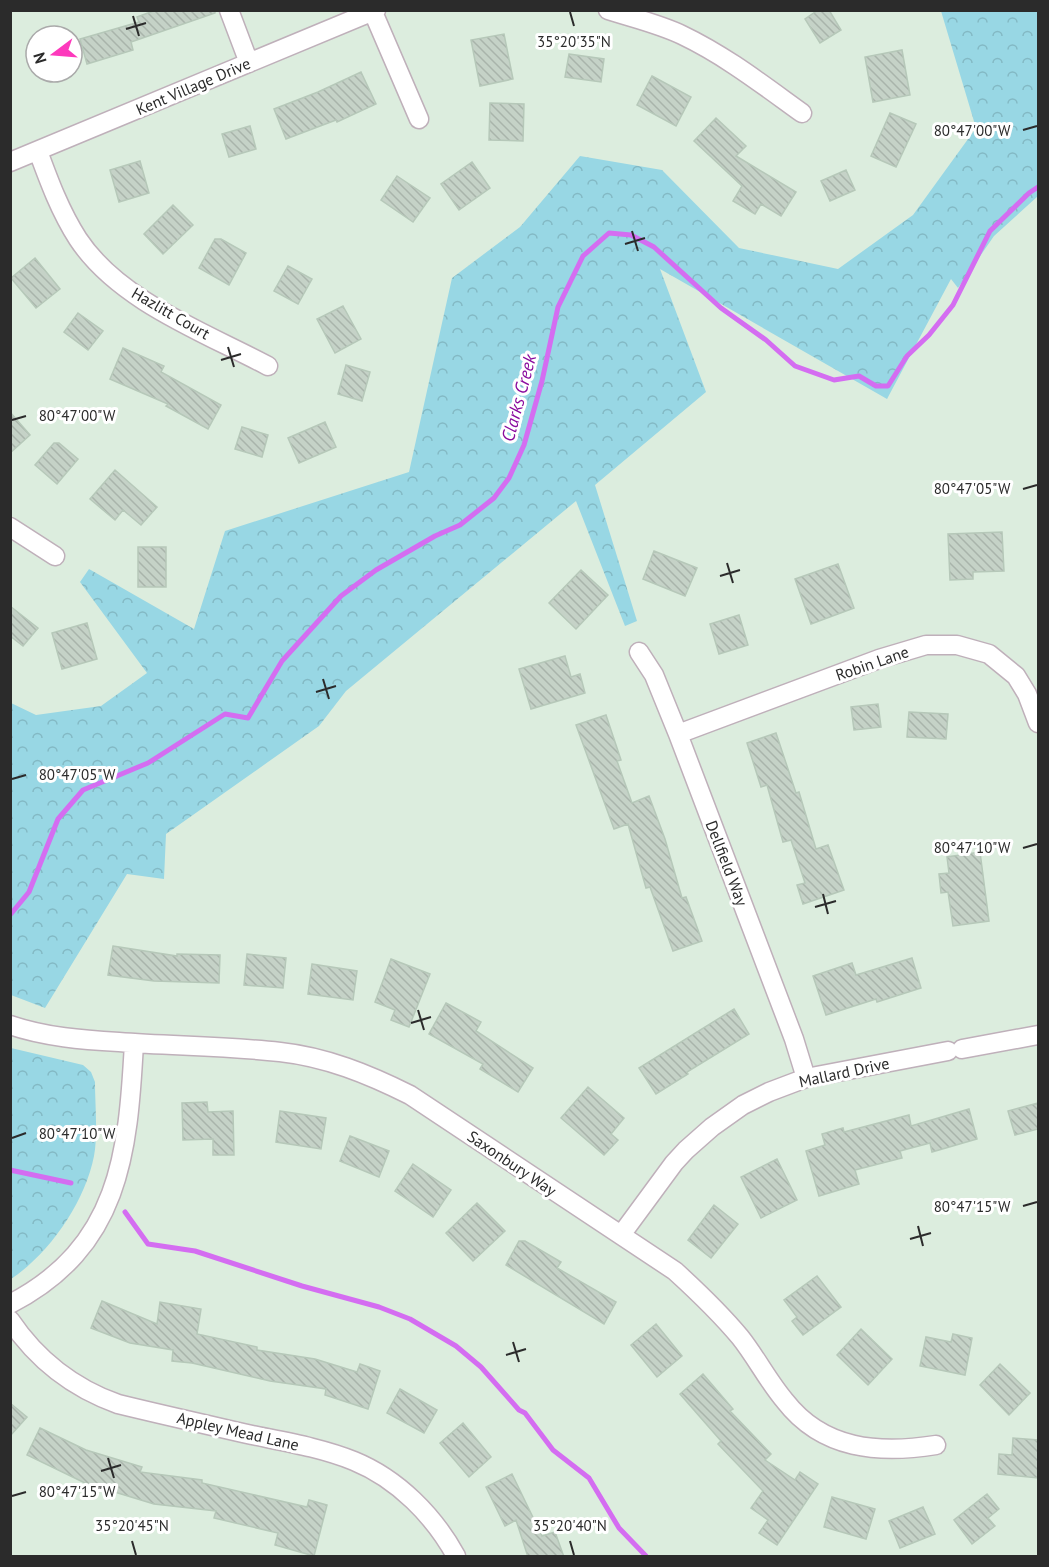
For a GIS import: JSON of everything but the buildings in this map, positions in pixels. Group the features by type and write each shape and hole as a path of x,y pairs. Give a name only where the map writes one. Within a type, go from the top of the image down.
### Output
{"street":[{"path":"229,10 249,63"},
{"path":"608,10 681,34 738,67 802,113"},
{"path":"374,11 419,119"},
{"name":"Kent Village Drive","path":"10,162 374,11"},
{"name":"Hazlitt Court","path":"38,151 62,212 79,240 101,266 123,285 158,308 268,366"},
{"path":"10,527 55,556"},
{"name":"Robin Lane","path":"678,735 879,659 927,645 957,645 988,654 1016,676 1027,694 1038,723"},
{"name":"Dellfield Way","path":"639,652 654,675 678,735 790,1028 806,1078"},
{"name":"Saxonbury Way","path":"10,1025 78,1040 279,1052 315,1058 372,1076 410,1095 675,1271 706,1299 741,1338 785,1402 818,1430 842,1442 867,1449 905,1450 936,1445"},
{"name":"Mallard Drive","path":"621,1235 674,1162 712,1127 769,1092 806,1078 1038,1035"},
{"path":"10,1304 43,1285 65,1265 96,1227 110,1199 118,1177 126,1141 134,1043"},
{"name":"Appley Mead Lane","path":"10,1320 31,1348 51,1367 73,1383 102,1399 317,1449 367,1467 394,1483 416,1502 440,1529 456,1557"}],"green space":[{"path":"941,11 1038,11 1038,196 994,236 958,288 951,279 887,399 660,269 706,392 595,485 637,621 625,626 576,501 346,691 319,726 166,834 164,879 127,874 45,1008 11,995 11,703 36,715 101,706 147,673 80,582 89,569 194,629 225,531 409,472 452,278 520,227 580,156 662,170 739,248 838,269 913,215 976,128"},
{"path":"11,1048 83,1065 91,1072 95,1082 96,1129 94,1156 83,1191 74,1208 52,1241 11,1279"}],"waterway":[{"name":"Clarks Creek","path":"10,915 29,892 58,819 83,790 148,763 225,714 248,718 282,661 341,596 376,570 435,536 460,525 494,498 509,478 524,445 542,381 558,307 583,256 609,233 631,235 654,247 721,308 766,340 795,366 834,380 859,376 876,386 888,386 907,356 929,335 953,305 990,231 1038,187"},
{"path":"10,1170 71,1183"},
{"path":"125,1212 148,1244 195,1251 302,1286 379,1307 410,1319 456,1346 481,1367 519,1410 525,1413 553,1450 589,1478 619,1528 646,1556"}]}
